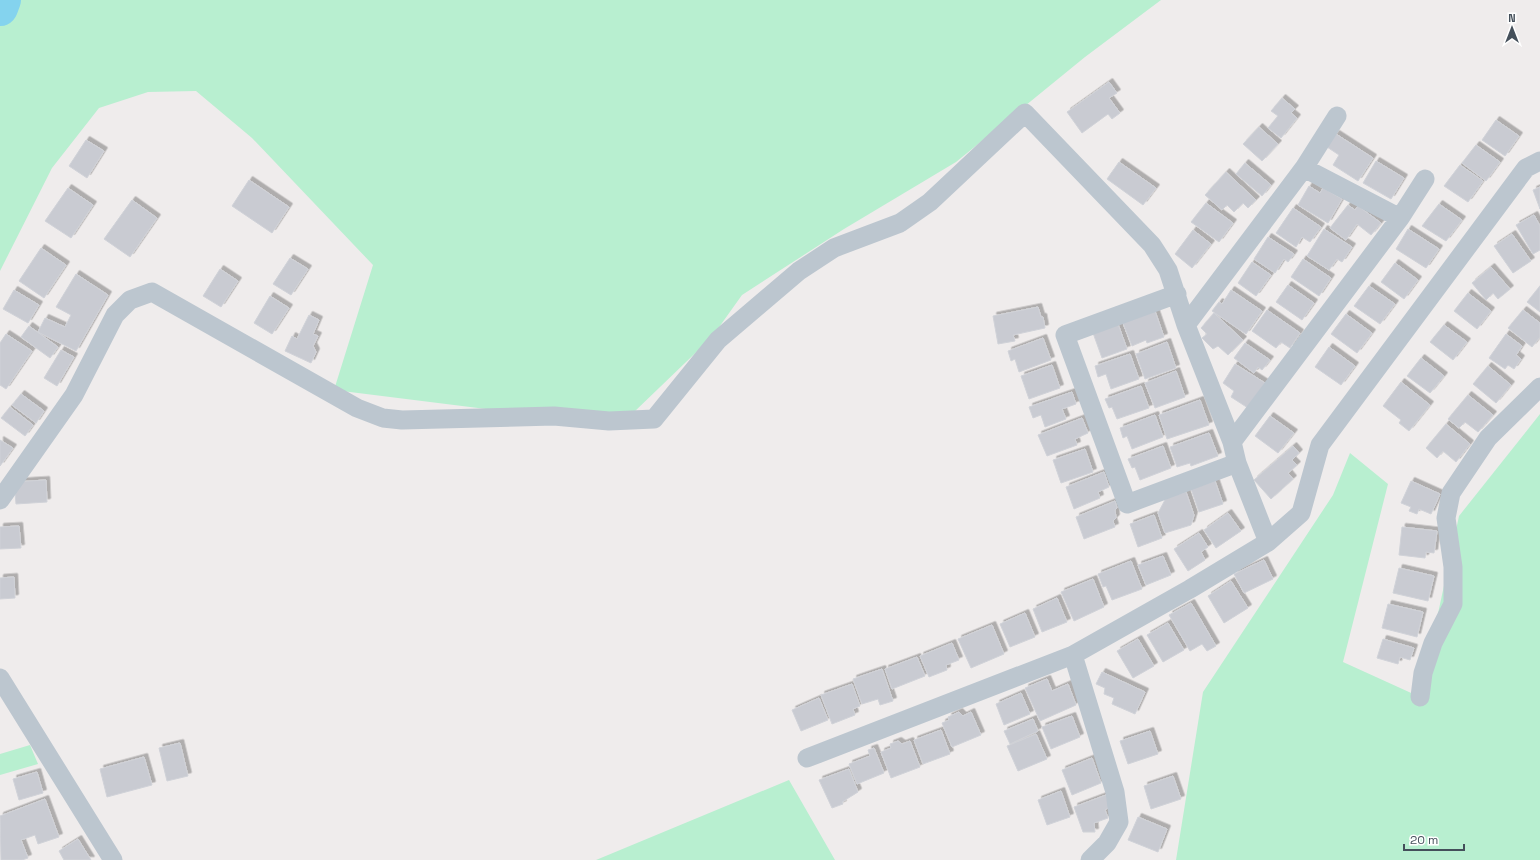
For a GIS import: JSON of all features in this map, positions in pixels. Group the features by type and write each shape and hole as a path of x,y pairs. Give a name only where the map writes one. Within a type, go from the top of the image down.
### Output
{"street":[{"path":"0,500 74,395 115,315 130,300 152,292 357,408 383,418 402,420 554,416 609,421 654,419 718,340 799,271 834,248 900,223 930,202 1025,113 1152,245 1168,270 1186,325 1232,442 1237,463 1268,542"},
{"path":"1186,325 1304,168 1337,116"},
{"path":"807,758 1073,655 1190,589 1268,542 1301,513 1320,445 1526,168 1540,161"},
{"path":"1304,168 1400,218"},
{"path":"1232,442 1400,218 1425,179"},
{"path":"1177,294 1065,335 1127,504 1237,463"},
{"path":"1420,697 1423,673 1433,643 1453,604 1453,567 1446,518 1451,492 1488,438 1540,387"},
{"path":"1073,655 1115,792 1119,822 1107,843 1090,860"},
{"path":"0,678 113,860"}],"green space":[{"path":"0,0 1161,0 1085,57 956,162 844,229 742,295 712,337 633,413 502,411 334,390 373,265 252,138 196,91 148,92 99,108 52,168 0,271"},
{"path":"1540,414 1540,860 1176,860 1203,692 1333,495 1350,453 1388,484 1343,662 1420,697 1459,516"},
{"path":"30,745 38,764 0,775 0,754"},
{"path":"789,780 835,860 596,860"}],"building":[{"path":"1109,82 1117,93 1109,98 1120,113 1112,119 1108,114 1082,133 1067,112"},
{"path":"1282,98 1295,109 1291,113 1297,118 1281,138 1268,128 1278,116 1271,111"},
{"path":"1496,120 1519,136 1505,156 1482,140"},
{"path":"1259,127 1278,144 1262,161 1243,144"},
{"path":"1336,134 1373,158 1358,181 1333,165 1339,155 1327,147"},
{"path":"86,140 104,151 87,178 69,166"},
{"path":"1476,145 1500,162 1486,181 1462,163"},
{"path":"1376,161 1404,178 1391,199 1363,183"},
{"path":"1119,162 1156,188 1143,205 1107,179"},
{"path":"1245,163 1271,185 1262,196 1236,174"},
{"path":"1460,165 1483,181 1468,202 1444,186"},
{"path":"1226,172 1256,200 1248,208 1243,203 1234,212 1227,205 1222,210 1205,195"},
{"path":"249,180 289,207 272,233 232,206"},
{"path":"1309,186 1320,193 1323,188 1342,199 1328,223 1298,205"},
{"path":"1540,187 1540,209 1533,190"},
{"path":"68,188 93,205 71,238 45,221"},
{"path":"132,200 157,218 130,257 104,239"},
{"path":"1206,203 1233,223 1219,242 1191,222"},
{"path":"1439,204 1462,220 1446,241 1422,226"},
{"path":"1348,205 1355,210 1358,206 1381,223 1371,235 1357,224 1346,240 1330,228"},
{"path":"1293,208 1321,227 1310,242 1302,237 1296,247 1276,233"},
{"path":"1534,215 1540,226 1540,250 1533,254 1516,225"},
{"path":"1324,229 1352,247 1342,262 1337,259 1329,270 1307,256"},
{"path":"1408,229 1439,249 1426,268 1396,249"},
{"path":"1193,230 1211,244 1192,268 1175,254"},
{"path":"1512,234 1531,261 1513,273 1494,246"},
{"path":"1268,237 1294,254 1288,262 1284,259 1275,273 1254,259"},
{"path":"41,248 66,265 44,298 19,281"},
{"path":"290,258 308,269 291,295 273,284"},
{"path":"1303,259 1331,278 1319,296 1291,277"},
{"path":"1252,262 1271,275 1256,296 1238,283"},
{"path":"1395,263 1418,280 1404,299 1381,282"},
{"path":"1491,267 1510,289 1498,299 1493,293 1486,300 1472,283"},
{"path":"220,269 238,281 221,307 203,296"},
{"path":"76,274 108,295 76,351 38,332 45,318 65,327 71,315 56,307"},
{"path":"1288,285 1314,303 1302,320 1276,302"},
{"path":"1369,286 1395,304 1380,324 1354,306"},
{"path":"1540,286 1540,312 1527,302"},
{"path":"14,290 39,305 28,323 3,309"},
{"path":"1231,290 1262,311 1246,334 1212,311 1219,302 1222,304"},
{"path":"1468,293 1491,311 1477,329 1454,311"},
{"path":"270,296 289,308 272,334 254,323"},
{"path":"1038,307 1041,317 1043,317 1045,328 1013,335 1015,341 998,344 993,316"},
{"path":"1267,310 1300,333 1290,348 1281,342 1276,348 1252,331"},
{"path":"1523,310 1540,323 1540,337 1532,347 1508,328"},
{"path":"1155,311 1164,337 1147,343 1146,340 1132,346 1123,323"},
{"path":"1214,313 1243,340 1228,355 1218,346 1213,349 1202,338 1207,334 1201,328"},
{"path":"1346,314 1372,333 1357,353 1331,334"},
{"path":"309,315 319,320 313,334 318,336 313,346 316,352 311,363 285,351 292,336 297,339"},
{"path":"1118,324 1127,349 1102,358 1093,333"},
{"path":"1444,325 1467,342 1453,360 1430,342"},
{"path":"29,326 58,347 50,358 21,337"},
{"path":"6,334 32,351 6,389 0,385 0,343"},
{"path":"1506,334 1522,346 1516,355 1521,359 1514,369 1508,365 1505,369 1489,358"},
{"path":"1043,338 1051,360 1019,372 1015,359 1011,361 1008,351"},
{"path":"1167,342 1176,368 1145,379 1136,354"},
{"path":"1245,343 1270,360 1262,370 1258,367 1254,373 1234,358"},
{"path":"1329,347 1355,366 1341,385 1315,367"},
{"path":"61,350 74,357 57,386 44,378"},
{"path":"1130,354 1139,379 1111,389 1106,374 1098,377 1095,366"},
{"path":"1421,358 1444,376 1430,393 1407,376"},
{"path":"1235,364 1265,383 1248,408 1231,397 1234,391 1223,383"},
{"path":"1052,365 1060,388 1029,399 1021,376"},
{"path":"1488,366 1511,385 1496,403 1473,384"},
{"path":"1176,371 1185,397 1155,408 1145,383"},
{"path":"1401,382 1430,405 1409,431 1399,423 1401,420 1383,406"},
{"path":"1141,386 1149,408 1117,419 1112,407 1109,408 1105,399"},
{"path":"1072,392 1076,404 1062,409 1066,419 1045,427 1041,415 1033,418 1029,407"},
{"path":"21,394 44,411 36,423 12,405"},
{"path":"1468,395 1493,415 1478,432 1465,422 1459,428 1448,419"},
{"path":"1200,400 1209,425 1167,439 1159,415"},
{"path":"10,407 33,425 25,436 1,418"},
{"path":"1155,415 1163,437 1132,449 1127,436 1123,438 1120,428"},
{"path":"1270,416 1294,433 1278,453 1255,436"},
{"path":"1082,418 1088,433 1075,439 1077,445 1047,456 1038,435"},
{"path":"1446,424 1470,444 1456,462 1443,451 1437,458 1426,448"},
{"path":"1209,433 1218,456 1191,466 1190,463 1177,467 1170,447"},
{"path":"0,440 13,448 0,466"},
{"path":"1163,446 1171,468 1140,480 1135,467 1132,468 1128,459"},
{"path":"1293,446 1299,453 1292,460 1297,465 1288,473 1293,479 1271,499 1254,480"},
{"path":"1085,449 1093,472 1061,483 1053,460"},
{"path":"1104,472 1109,487 1098,492 1100,498 1074,509 1066,487"},
{"path":"46,480 47,502 16,504 14,482"},
{"path":"1215,481 1223,504 1199,512 1191,489"},
{"path":"1411,481 1440,494 1431,514 1419,509 1417,514 1409,511 1411,507 1401,503"},
{"path":"1186,492 1194,515 1191,525 1165,533 1158,513 1166,498"},
{"path":"1115,501 1117,508 1115,510 1116,518 1113,521 1115,527 1084,539 1076,517"},
{"path":"1228,513 1241,531 1216,548 1204,530"},
{"path":"1154,515 1162,538 1138,547 1130,524"},
{"path":"19,526 21,548 0,549 0,527"},
{"path":"1402,527 1437,531 1434,553 1426,552 1425,558 1399,555"},
{"path":"1199,533 1208,547 1201,552 1205,560 1188,571 1174,549"},
{"path":"1163,556 1171,575 1146,585 1138,565"},
{"path":"1264,560 1273,579 1244,593 1234,574"},
{"path":"1131,561 1142,589 1112,600 1106,586 1103,587 1098,574"},
{"path":"1399,568 1434,576 1428,601 1393,593"},
{"path":"14,577 15,598 0,599 0,578"},
{"path":"1093,579 1104,607 1074,621 1061,592"},
{"path":"1231,581 1248,608 1224,623 1208,596"},
{"path":"1057,598 1067,622 1042,632 1033,609"},
{"path":"1191,603 1216,646 1207,651 1202,644 1190,651 1169,615"},
{"path":"1388,604 1423,612 1417,637 1382,628"},
{"path":"1025,613 1035,637 1010,647 1000,624"},
{"path":"1168,623 1184,650 1163,662 1147,635"},
{"path":"992,625 1004,654 971,668 958,639"},
{"path":"1138,639 1154,666 1133,678 1117,651"},
{"path":"1383,639 1414,648 1410,660 1400,657 1398,664 1377,658"},
{"path":"952,643 959,660 946,665 947,670 929,677 920,656"},
{"path":"917,657 925,676 892,689 885,669"},
{"path":"882,669 893,701 880,705 878,699 862,704 853,679"},
{"path":"1102,672 1145,692 1135,714 1112,704 1114,698 1104,694 1105,688 1096,684"},
{"path":"1047,679 1052,691 1068,684 1076,705 1040,721 1025,688"},
{"path":"852,684 860,706 853,709 855,715 832,724 821,695"},
{"path":"1021,693 1030,714 1004,725 996,704"},
{"path":"819,698 828,720 801,731 792,710"},
{"path":"959,712 963,716 971,712 981,735 952,747 942,723 949,720 948,717"},
{"path":"1072,716 1080,737 1051,749 1042,727"},
{"path":"1033,719 1038,731 1010,744 1004,731"},
{"path":"941,730 950,754 923,764 914,740"},
{"path":"1150,731 1158,754 1128,764 1120,741"},
{"path":"1036,734 1047,759 1018,771 1007,746"},
{"path":"898,741 902,744 910,741 920,767 891,778 881,752 891,748 890,744"},
{"path":"180,743 188,776 167,781 159,748"},
{"path":"874,748 884,773 857,784 849,764 870,756 868,750"},
{"path":"144,757 152,785 107,797 100,769"},
{"path":"1092,758 1101,783 1072,795 1062,770"},
{"path":"849,769 858,792 842,802 843,804 832,808 819,780"},
{"path":"37,772 43,793 19,800 13,779"},
{"path":"1173,776 1181,799 1151,809 1144,786"},
{"path":"1061,791 1070,817 1047,825 1038,800"},
{"path":"1106,795 1110,806 1105,810 1108,818 1094,823 1095,832 1083,832 1074,807"},
{"path":"45,799 59,837 38,844 35,835 21,840 28,858 22,860 1,860 0,816"},
{"path":"1138,817 1167,829 1158,852 1128,840"},
{"path":"78,839 91,860 64,860 59,851"}],"waterway":[{"path":"0,8 3,0"}]}
